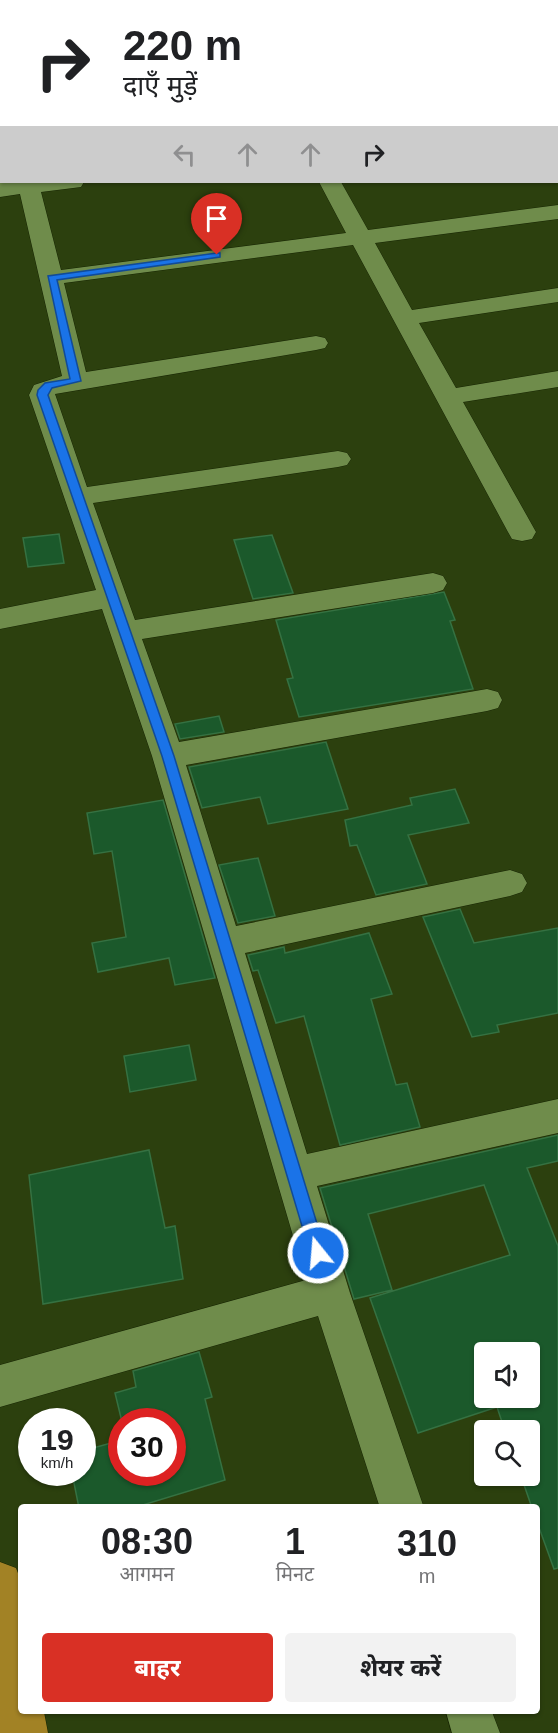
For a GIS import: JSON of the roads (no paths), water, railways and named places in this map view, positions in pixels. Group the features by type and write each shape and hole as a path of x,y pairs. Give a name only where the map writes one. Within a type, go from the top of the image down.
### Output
{"main road":[{"path":"0,1584 18,1696"},
{"path":"21,1714 24,1733"}],"street":[{"path":"0,190 62,183"},
{"path":"331,183 522,532"},
{"path":"29,186 76,381"},
{"path":"51,278 359,236 558,212"},
{"path":"405,318 558,295"},
{"path":"316,343 49,386 43,390 42,395 110,597 168,756 330,1293 401,1504"},
{"path":"447,397 558,379"},
{"path":"76,497 338,459"},
{"path":"123,632 433,583"},
{"path":"0,619 110,597"},
{"path":"168,756 487,700"},
{"path":"224,943 510,883"},
{"path":"294,1174 558,1116"},
{"path":"0,1386 330,1293"},
{"path":"470,1714 476,1733"}]}
